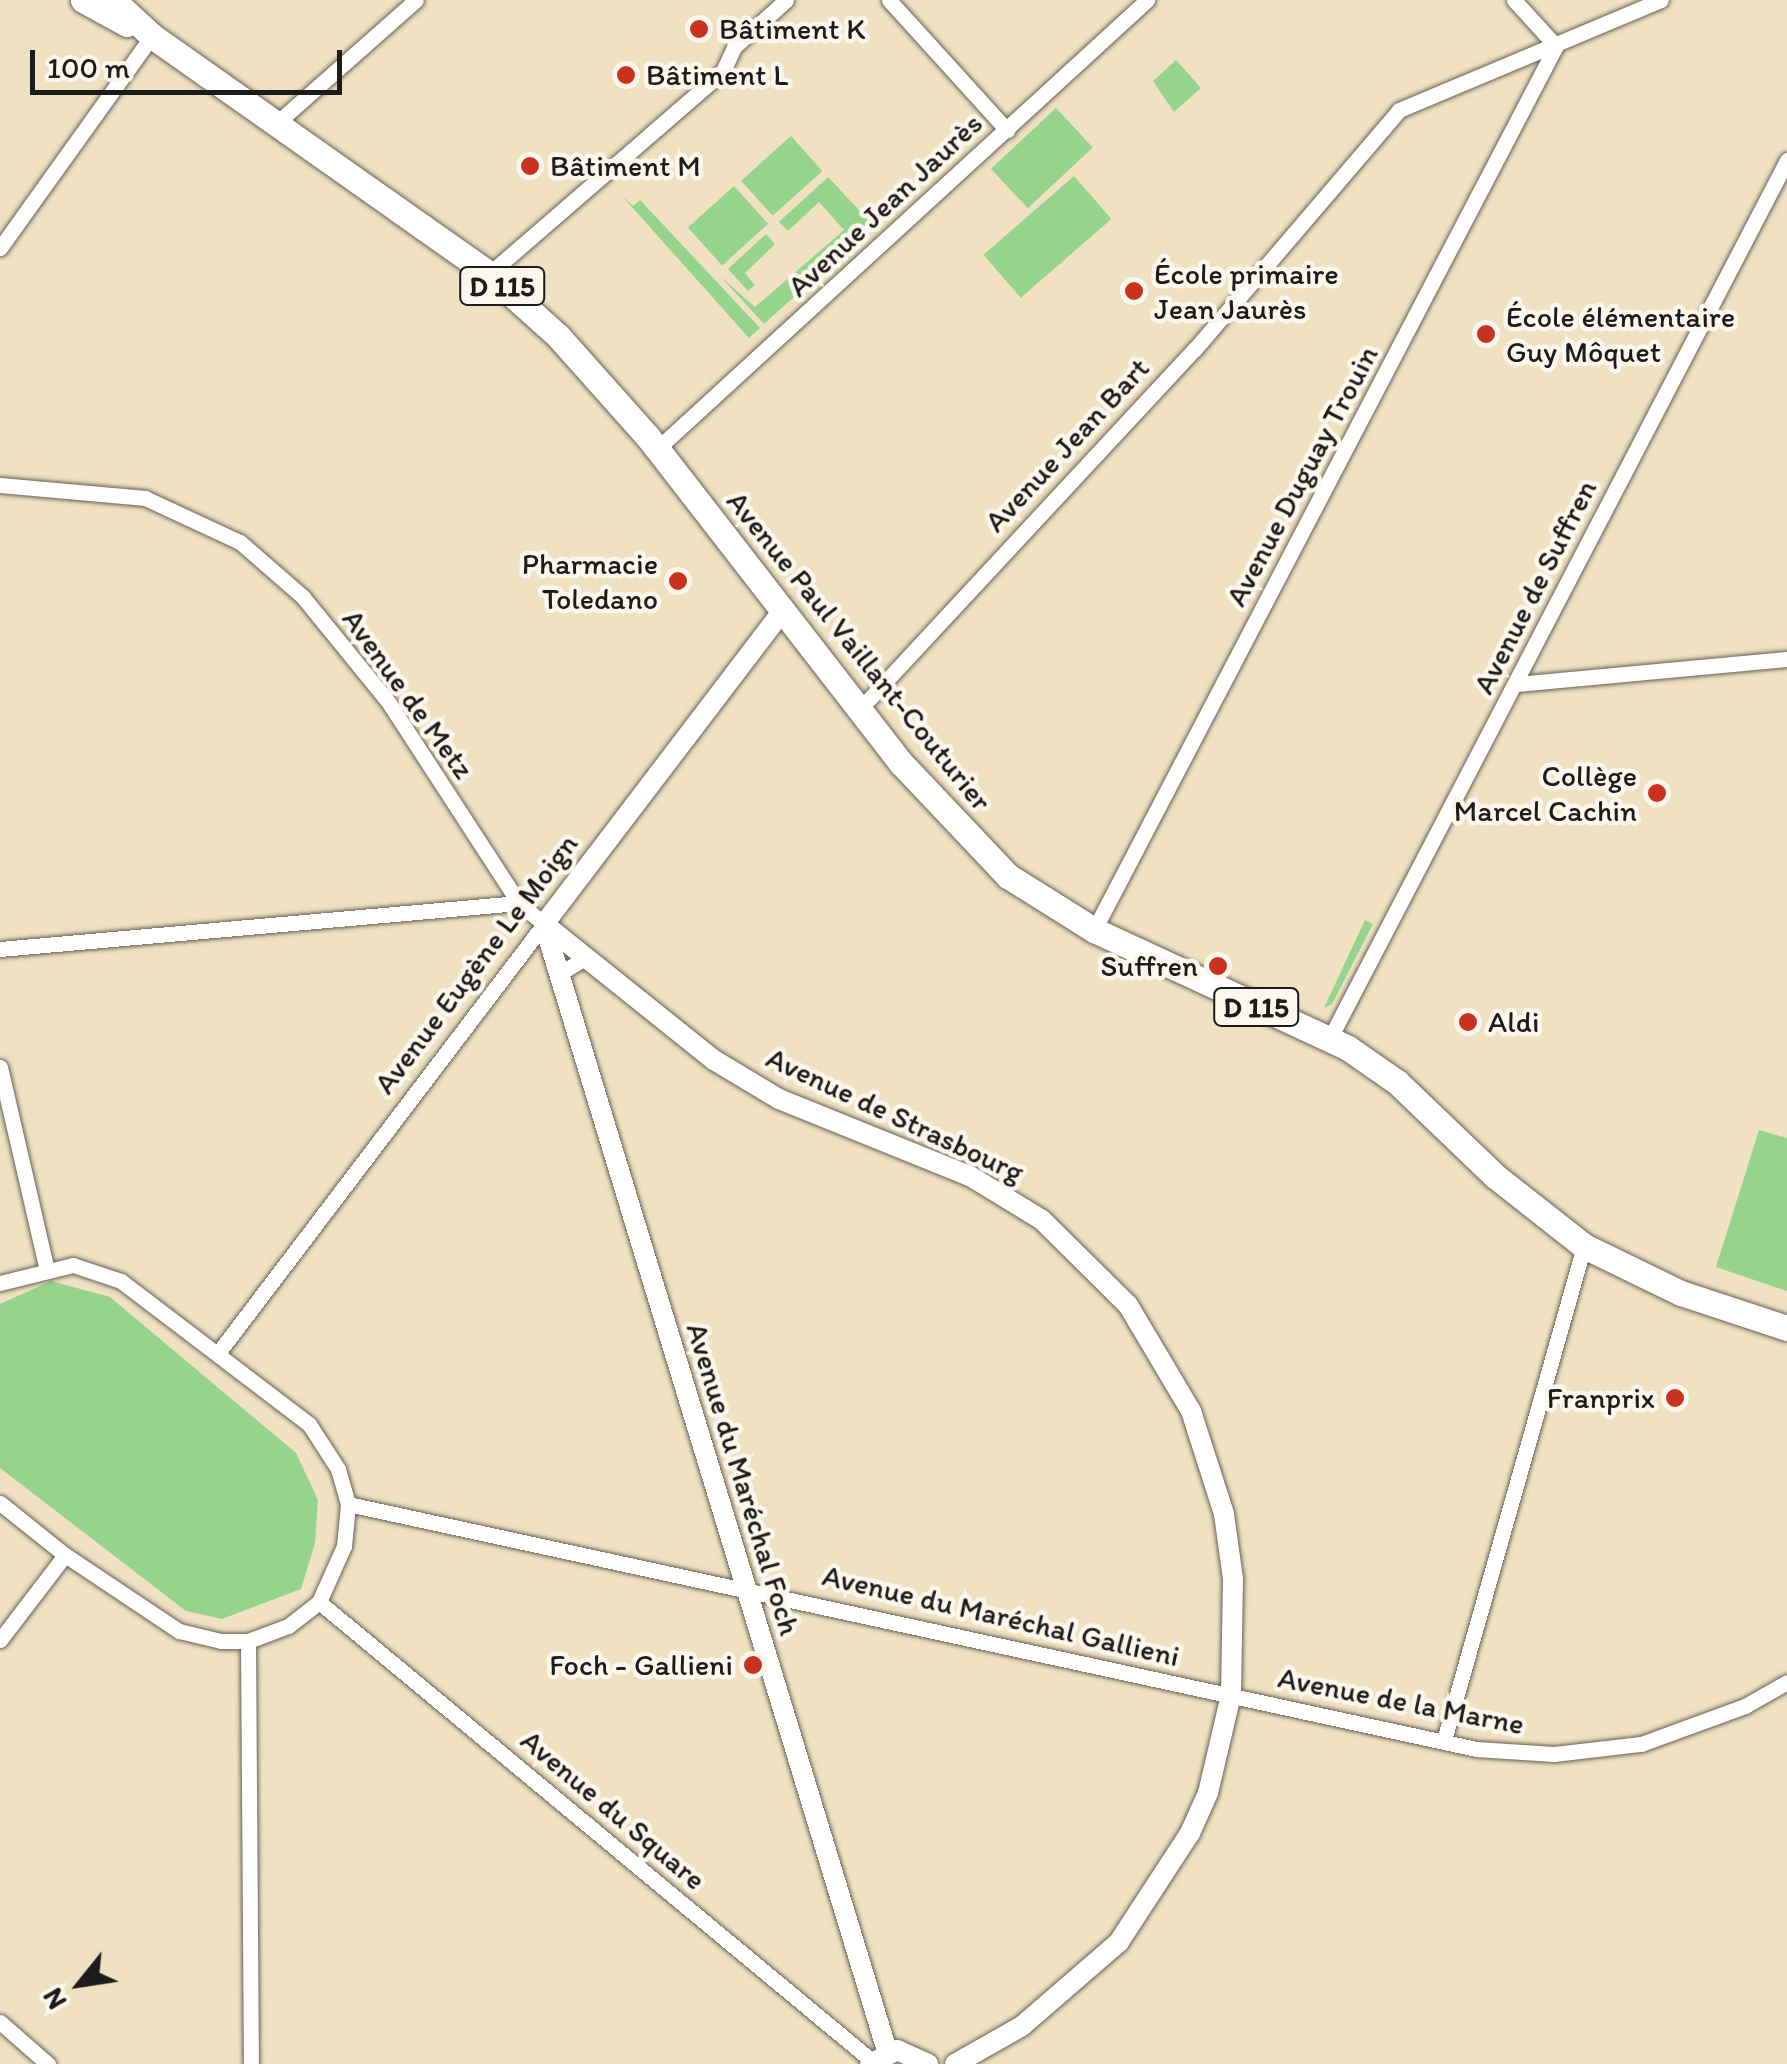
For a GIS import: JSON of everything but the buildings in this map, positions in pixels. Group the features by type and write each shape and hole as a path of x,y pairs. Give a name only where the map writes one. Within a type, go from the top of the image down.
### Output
{"main road":[{"name":"Avenue Paul Vaillant-Couturier","path":"83,0 152,36 489,274 596,374 859,710 986,858 1094,930 1330,1038 1397,1082 1495,1176 1584,1246 1681,1293 1787,1328"},
{"name":"Avenue Paul Vaillant-Couturier","path":"113,0 152,36"}],"street":[{"path":"278,122 416,0"},
{"path":"489,274 623,151 642,145 696,96 723,71 734,46 786,0"},
{"path":"890,0 1007,130"},
{"name":"Avenue Jean Jaurès","path":"657,449 1147,0"},
{"path":"1514,0 1556,46"},
{"name":"Avenue Jean Bart","path":"859,710 1195,349 1399,110 1661,0"},
{"path":"0,248 152,36"},
{"name":"Avenue Duguay Trouin","path":"1094,930 1556,46"},
{"name":"Avenue de Suffren","path":"1330,1038 1787,160"},
{"name":"Avenue de Metz","path":"0,485 144,498 240,542 303,597 389,703 519,903 544,924"},
{"name":"Avenue Eugène Le Moign","path":"218,1353 782,612"},
{"path":"1516,684 1787,659"},
{"path":"0,949 519,903"},
{"name":"Avenue de Strasbourg","path":"544,924 654,1017 779,1098 970,1176 1018,1203 1128,1305 1191,1411 1224,1514 1235,1608 1230,1696 1208,1793 1190,1833 1119,1942 1022,2026 955,2064"},
{"name":"Avenue du Maréchal Foch","path":"544,924 744,1588 876,2059"},
{"path":"558,974 585,958"},
{"path":"0,1066 46,1267"},
{"path":"1444,1740 1584,1246"},
{"path":"0,1283 46,1267 73,1266 121,1282 309,1424 338,1469 348,1504 344,1546 318,1602 288,1626 248,1640 179,1631 64,1555 0,1502"},
{"name":"Avenue du Maréchal Gallieni","path":"348,1504 1230,1696"},
{"path":"0,1640 64,1555"},
{"name":"Avenue du Square","path":"318,1602 876,2059"},
{"path":"248,1640 251,2064"},
{"name":"Avenue de la Marne","path":"1230,1696 1523,1754 1641,1744 1745,1706 1787,1682"},
{"path":"0,2022 48,2064"},
{"path":"876,2059 910,2051 928,2064"}],"green space":[{"path":"1176,60 1201,88 1174,112 1153,81"},
{"path":"1056,108 1093,147 1028,208 991,169"},
{"path":"791,136 822,171 773,216 741,181"},
{"path":"1074,176 1111,219 1021,298 983,255"},
{"path":"828,177 873,225 764,324 720,276 755,307 844,230 819,202 788,231 779,222"},
{"path":"734,186 768,224 722,265 688,227"},
{"path":"622,196 633,206 640,200 760,328 749,338"},
{"path":"766,234 775,244 745,273 755,285 748,291 728,269"},
{"path":"1365,920 1373,924 1332,1004 1324,1008"},
{"path":"1759,1130 1787,1138 1787,1291 1716,1267"},
{"path":"51,1281 110,1297 296,1453 318,1500 315,1543 301,1589 222,1619 186,1611 0,1468 0,1304"}],"place":[{"name":"Bâtiment K","path":"699,29"},
{"name":"Bâtiment L","path":"626,75"},
{"name":"Bâtiment M","path":"530,166"},
{"name":"École primaire Jean Jaurès","path":"1134,291"},
{"name":"École élémentaire Guy Môquet","path":"1486,334"},
{"name":"Pharmacie Toledano","path":"678,581"},
{"name":"Collège Marcel Cachin","path":"1657,793"},
{"name":"Suffren","path":"1218,966"},
{"name":"Aldi","path":"1468,1022"},
{"name":"Franprix","path":"1675,1398"},
{"name":"Foch - Gallieni","path":"753,1665"}]}
